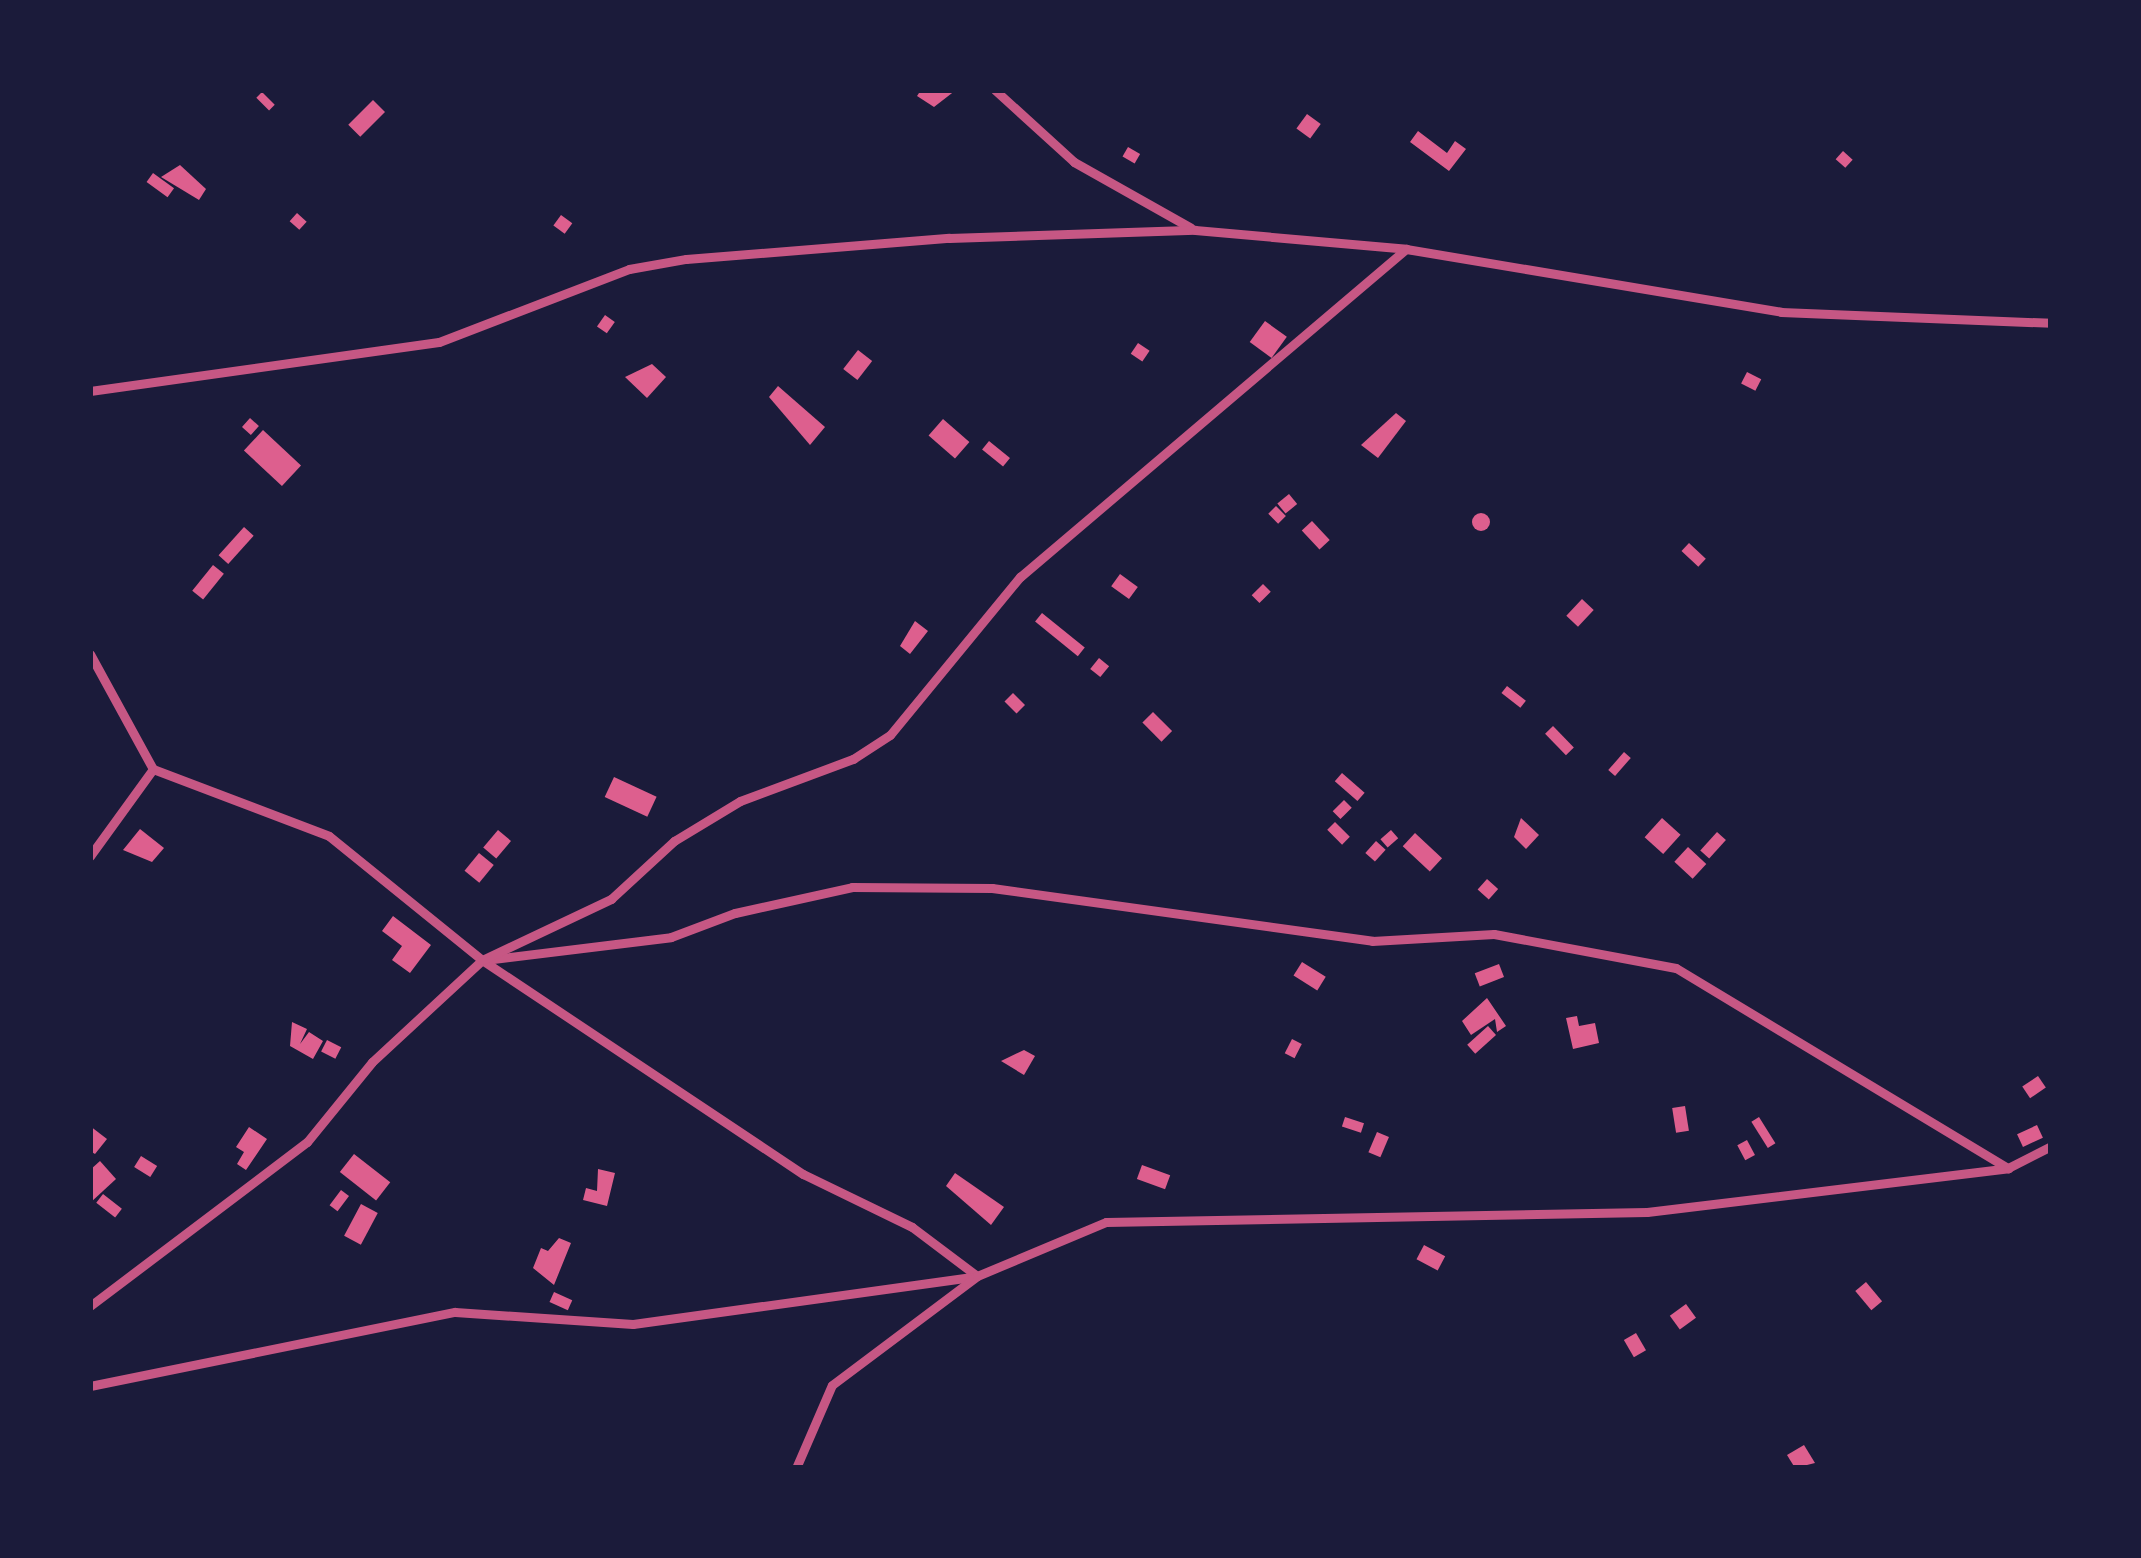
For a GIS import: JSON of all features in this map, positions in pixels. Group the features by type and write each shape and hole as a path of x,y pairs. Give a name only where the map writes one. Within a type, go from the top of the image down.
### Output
{"street":[{"path":"995,90 1074,161 1196,230"},
{"path":"90,391 439,342 629,269 686,259 825,244 1196,230 1406,249 1781,311 2051,323"},
{"path":"90,1306 308,1142 372,1062 482,960 611,898 674,841 740,801 854,759 890,736 1020,577 1406,249"},
{"path":"90,654 153,769 328,836 482,960 803,1174 912,1227 977,1276"},
{"path":"90,856 153,769"},
{"path":"482,960 671,937 735,913 853,887 992,888 1372,941 1494,934 1676,968 2008,1168"},
{"path":"796,1468 832,1385 977,1276 1106,1222 1647,1212 2008,1168 2051,1146"},
{"path":"90,1386 455,1312 633,1324 977,1276"}],"building":[{"path":"921,90 956,90 934,107 917,96"},
{"path":"262,92 275,105 269,110 256,98"},
{"path":"373,100 385,112 360,137 348,125"},
{"path":"1307,114 1321,124 1310,139 1296,129"},
{"path":"1418,131 1447,153 1455,141 1466,149 1449,171 1410,142"},
{"path":"1128,147 1140,154 1135,164 1122,157"},
{"path":"1843,151 1853,160 1845,168 1836,159"},
{"path":"180,165 206,189 199,200 161,177"},
{"path":"153,173 174,188 168,197 147,182"},
{"path":"297,213 307,222 299,230 290,221"},
{"path":"561,215 572,223 565,234 553,226"},
{"path":"605,315 615,322 607,333 597,326"},
{"path":"1265,321 1287,337 1272,358 1250,342"},
{"path":"1138,343 1150,351 1142,362 1131,354"},
{"path":"858,350 872,361 857,380 843,369"},
{"path":"652,364 666,377 647,398 625,377"},
{"path":"1747,372 1761,379 1755,391 1741,384"},
{"path":"778,386 825,427 810,445 769,397"},
{"path":"1396,413 1406,421 1378,458 1361,445"},
{"path":"250,418 259,426 251,435 242,427"},
{"path":"943,419 969,442 955,459 929,436"},
{"path":"263,430 301,465 282,486 244,450"},
{"path":"989,441 1010,458 1003,467 982,450"},
{"path":"1289,494 1297,504 1286,514 1277,503"},
{"path":"1276,506 1286,516 1278,524 1268,514"},
{"path":"1481,513 1490,522 1481,531 1472,522"},
{"path":"1312,521 1330,540 1319,550 1302,531"},
{"path":"244,527 254,536 228,564 219,555"},
{"path":"1689,543 1706,559 1698,567 1681,551"},
{"path":"213,565 224,574 203,599 192,591"},
{"path":"1120,574 1138,587 1129,599 1111,586"},
{"path":"1263,584 1271,592 1259,603 1252,595"},
{"path":"1582,599 1594,610 1578,627 1566,616"},
{"path":"1042,613 1085,648 1078,656 1035,622"},
{"path":"915,621 928,631 910,654 900,646"},
{"path":"1099,658 1109,666 1100,677 1090,669"},
{"path":"1507,686 1526,701 1520,708 1501,693"},
{"path":"1013,693 1025,705 1017,714 1005,701"},
{"path":"1153,712 1172,731 1161,742 1142,723"},
{"path":"1553,726 1574,748 1566,755 1545,734"},
{"path":"1624,752 1631,758 1615,776 1608,770"},
{"path":"1342,773 1365,793 1357,801 1335,781"},
{"path":"614,777 657,797 647,817 605,797"},
{"path":"1344,800 1352,808 1340,819 1333,811"},
{"path":"1521,818 1539,835 1526,849 1514,837"},
{"path":"1662,818 1681,835 1663,854 1645,837"},
{"path":"1335,822 1350,837 1342,845 1327,830"},
{"path":"140,829 164,848 152,862 123,850"},
{"path":"498,830 511,841 496,859 483,848"},
{"path":"1391,830 1398,838 1388,847 1380,839"},
{"path":"1717,832 1726,840 1709,859 1700,851"},
{"path":"1415,833 1442,858 1430,871 1403,846"},
{"path":"1376,841 1386,850 1375,862 1365,853"},
{"path":"1688,847 1706,864 1693,879 1674,862"},
{"path":"479,853 494,865 479,883 465,871"},
{"path":"1487,879 1498,889 1489,899 1478,889"},
{"path":"393,916 431,945 410,973 392,960 402,946 382,931"},
{"path":"1302,962 1326,977 1317,990 1294,976"},
{"path":"1499,964 1504,977 1480,986 1475,973"},
{"path":"1487,998 1506,1026 1497,1032 1495,1019 1471,1035 1462,1021"},
{"path":"1577,1016 1579,1026 1595,1023 1599,1043 1573,1049 1566,1018"},
{"path":"292,1022 307,1029 300,1044 309,1032 323,1041 313,1059 290,1046"},
{"path":"1488,1026 1496,1035 1475,1054 1467,1045"},
{"path":"1292,1039 1302,1044 1295,1058 1285,1053"},
{"path":"327,1040 341,1047 335,1059 321,1052"},
{"path":"1024,1050 1035,1056 1024,1075 1001,1061"},
{"path":"2038,1076 2046,1088 2030,1098 2022,1087"},
{"path":"1685,1106 1689,1131 1676,1133 1672,1108"},
{"path":"1345,1117 1364,1123 1361,1133 1342,1127"},
{"path":"1759,1117 1775,1143 1768,1148 1751,1122"},
{"path":"2037,1125 2043,1138 2023,1147 2017,1134"},
{"path":"90,1126 107,1139 95,1154 90,1151"},
{"path":"249,1127 267,1139 246,1170 237,1164 244,1152 236,1147"},
{"path":"1377,1132 1389,1137 1380,1157 1368,1152"},
{"path":"1747,1140 1755,1155 1745,1160 1737,1145"},
{"path":"354,1154 390,1182 376,1200 340,1172"},
{"path":"141,1156 157,1166 150,1177 134,1167"},
{"path":"100,1161 116,1179 90,1203 90,1170"},
{"path":"1142,1165 1170,1175 1165,1189 1137,1179"},
{"path":"598,1169 615,1173 607,1206 583,1200 586,1188 597,1191"},
{"path":"955,1173 1004,1207 991,1225 946,1186"},
{"path":"341,1190 349,1196 338,1211 330,1205"},
{"path":"103,1194 122,1209 115,1217 96,1203"},
{"path":"361,1204 378,1213 361,1245 344,1236"},
{"path":"559,1238 571,1243 554,1285 533,1268 541,1248 548,1251"},
{"path":"1424,1245 1445,1256 1438,1270 1416,1259"},
{"path":"1866,1282 1882,1301 1871,1310 1855,1291"},
{"path":"554,1292 572,1300 568,1310 550,1302"},
{"path":"1686,1304 1696,1318 1680,1330 1670,1316"},
{"path":"1636,1333 1646,1350 1634,1357 1624,1340"},
{"path":"1804,1445 1815,1463 1795,1468 1787,1455"}]}
